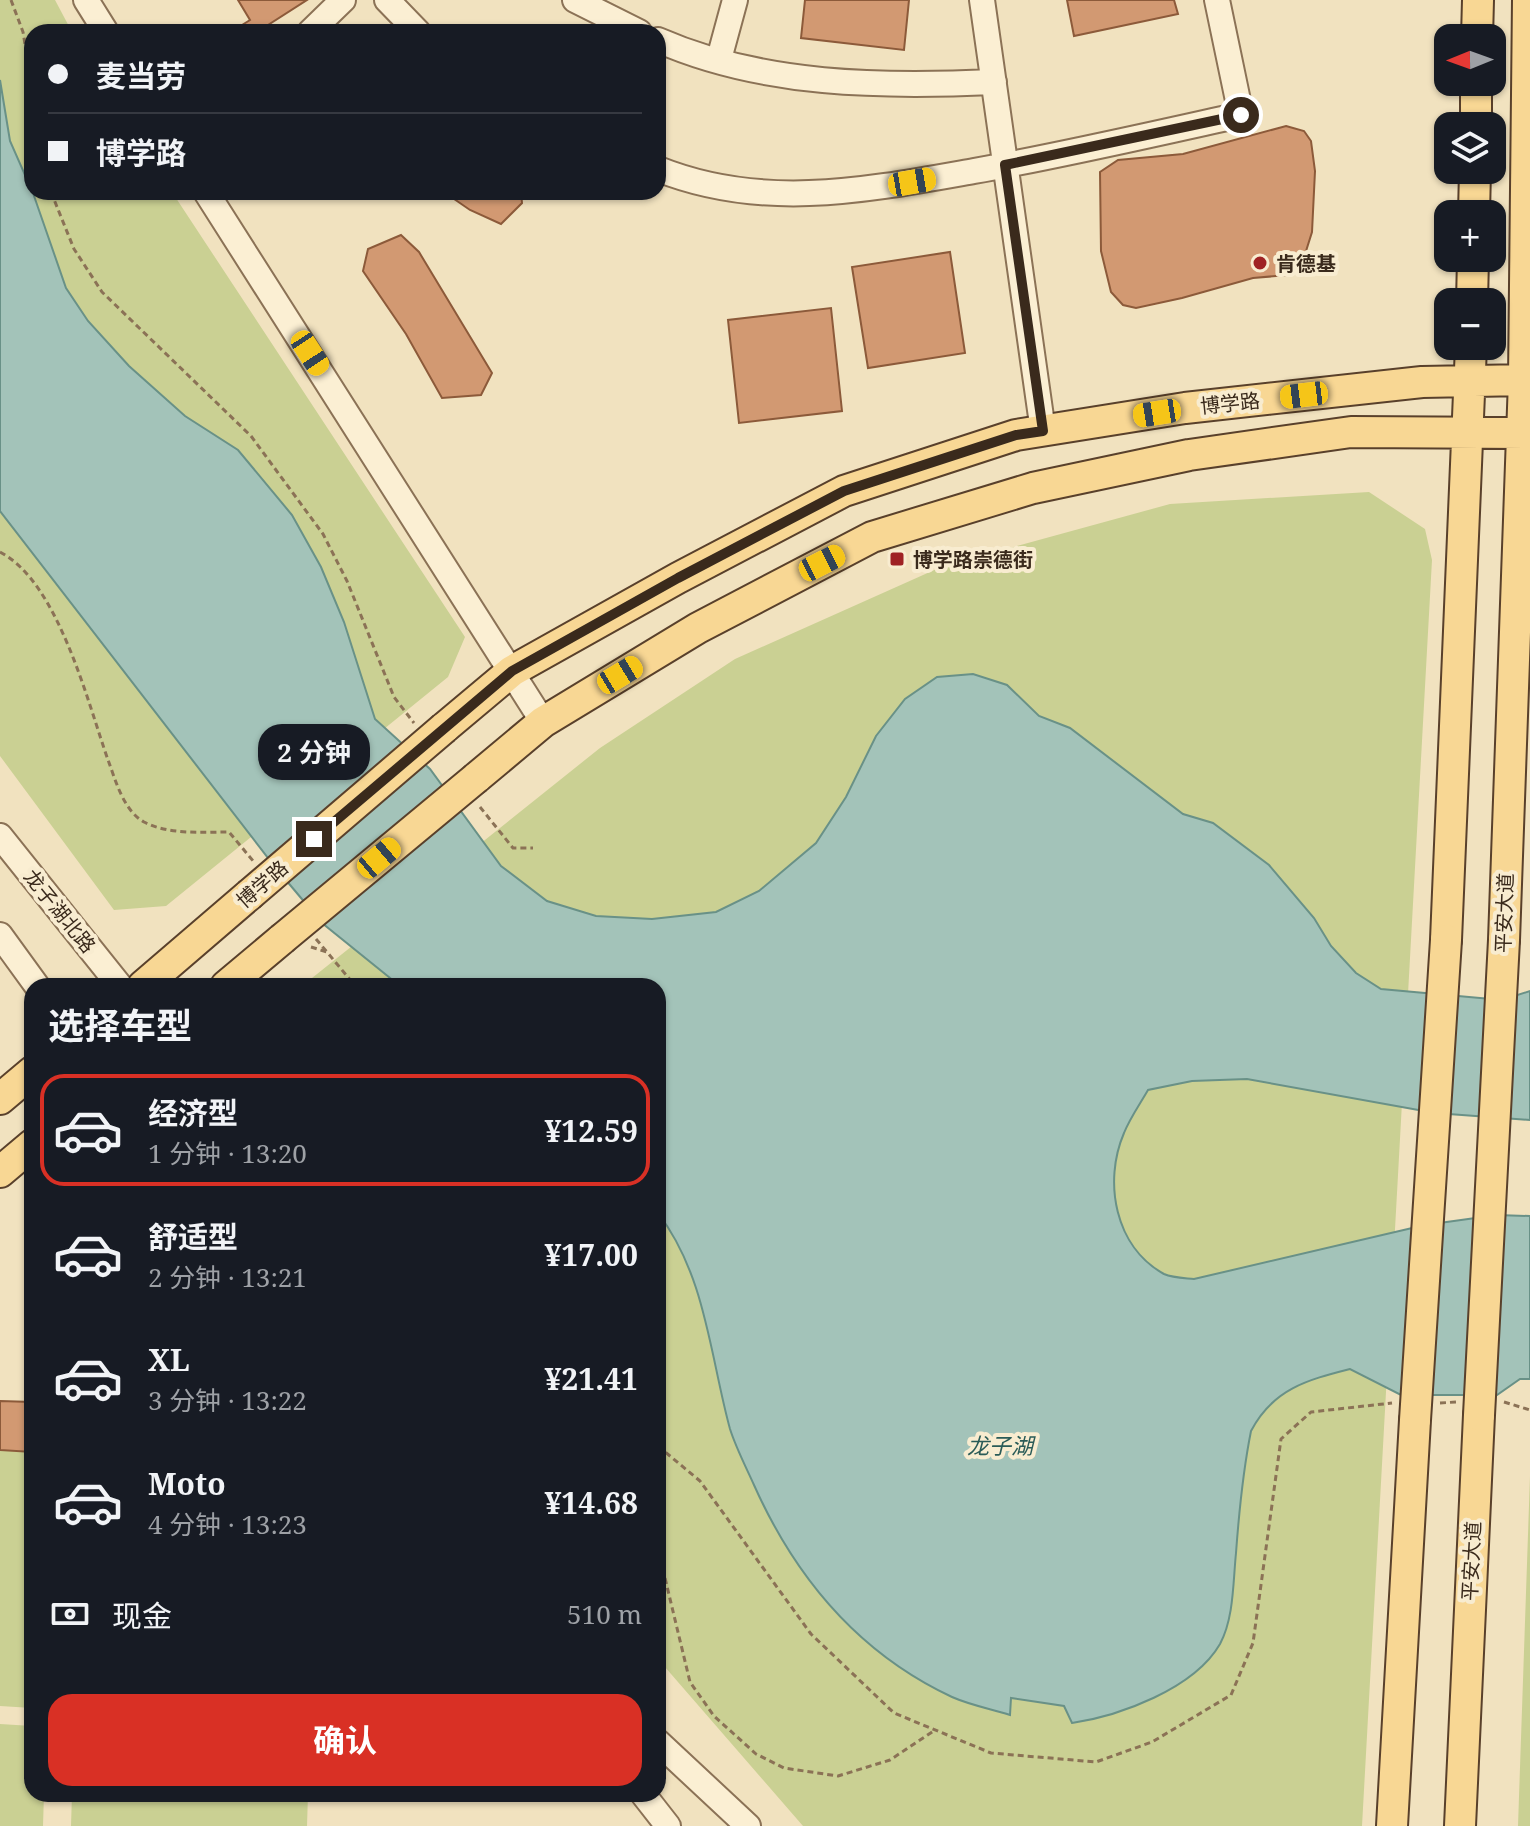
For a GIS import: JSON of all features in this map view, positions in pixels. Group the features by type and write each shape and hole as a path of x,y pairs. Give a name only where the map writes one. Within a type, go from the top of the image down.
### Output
{"main road":[{"path":"1477,24 1478,0"},
{"name":"平安大道","path":"1460,1826 1526,433 1528,0"},
{"path":"1392,1826 1395,1726 1418,1409 1446,940 1471,360"},
{"name":"博学路","path":"151,978 254,881 433,730 512,671 678,578 844,491 1016,435 1185,408 1422,382 1527,380"},
{"path":"236,978 476,790 543,722 698,628 872,537 1033,488 1189,455 1351,432 1526,433"},
{"path":"0,1099 24,1079"},
{"path":"0,1172 24,1152"}],"street":[{"path":"86,0 101,24"},
{"path":"318,24 343,0"},
{"path":"387,0 410,24"},
{"path":"575,0 623,24"},
{"path":"719,59 735,0"},
{"path":"982,0 1043,431"},
{"path":"666,171 763,194 850,193 1005,165 1241,115 1217,0"},
{"path":"666,42 719,59 809,79 870,85 994,82"},
{"path":"211,200 543,722"},
{"name":"龙子湖北路","path":"0,836 114,978"},
{"path":"0,935 31,978"},
{"path":"666,1749 748,1826"},
{"path":"649,1802 668,1826"}],"path":[{"path":"11,0 24,38"},
{"path":"54,200 74,249 115,307 251,436 323,534 347,581 394,697 433,730"},
{"path":"0,552 15,560 60,623 121,796 143,821 183,832 229,832 254,881"},
{"path":"476,790 513,848 533,848"},
{"path":"295,933 327,952"},
{"path":"295,933 327,952 349,978"},
{"path":"666,1453 700,1481 811,1634 894,1713 991,1753 1096,1762 1152,1742 1231,1695 1253,1643 1281,1439 1311,1412 1480,1406 1510,1402 1530,1410"},
{"path":"666,1582 690,1682 714,1716 756,1754 784,1768 838,1776 890,1760 935,1730"}],"green space":[{"path":"0,0 55,0 68,24 24,24 24,200 177,200 465,637 448,677 166,906 114,910 0,756"},
{"path":"1369,492 1425,529 1432,560 1362,1826 803,1826 666,1668 666,978 312,978 600,748 735,659 941,567 1170,504"},
{"path":"0,1449 24,1450 24,1708 0,1706"},
{"path":"1530,1476 1530,1826 1518,1826"},
{"path":"0,1724 24,1726 24,1802 44,1802 43,1826 0,1826"},
{"path":"72,1802 308,1802 307,1826 71,1826"}],"water":[{"name":"龙子湖","path":"0,80 10,141 24,173 24,200 35,200 66,288 88,321 129,366 185,416 238,450 292,515 321,567 344,622 375,719 430,769 501,866 547,901 596,916 652,919 716,912 759,891 816,843 846,797 876,736 905,699 937,677 973,674 1007,685 1039,716 1070,728 1183,814 1213,823 1269,865 1314,918 1331,946 1356,973 1381,989 1502,1000 1530,991 1530,1120 1435,1113 1247,1079 1192,1081 1148,1090 1124,1133 1114,1172 1118,1212 1134,1247 1147,1262 1164,1274 1179,1278 1194,1279 1425,1225 1497,1215 1530,1216 1530,1379 1520,1379 1497,1395 1401,1395 1350,1369 1306,1382 1270,1405 1251,1431 1225,1634 1208,1660 1193,1674 1154,1698 1111,1714 1072,1723 1064,1706 1011,1698 1010,1715 952,1697 918,1679 887,1659 859,1635 810,1582 771,1519 730,1429 697,1290 687,1263 666,1225 666,978 390,978 322,923 275,867 0,511"}],"building":[{"path":"238,0 307,0 270,24 244,24 250,20"},
{"path":"805,0 909,0 904,50 801,38"},
{"path":"1067,0 1174,0 1178,14 1074,36"},
{"path":"1286,126 1304,131 1311,141 1315,171 1312,232 1301,267 1288,275 1253,278 1136,308 1123,305 1111,292 1101,251 1100,172 1118,160 1183,154"},
{"path":"456,200 522,200 501,224"},
{"path":"401,235 419,252 492,373 481,395 442,398 406,334 363,271 368,249"},
{"path":"950,252 965,353 868,368 852,267"},
{"path":"831,308 842,411 739,423 728,320"},
{"path":"0,1401 24,1402 24,1452 0,1450"}],"place":[{"name":"肯德基","path":"1260,263"},
{"name":"博学路崇德街","path":"897,559"}],"route":[{"path":"314,839 512,671 678,578 844,491 1016,435 1043,431 1005,165 1241,115"}]}
